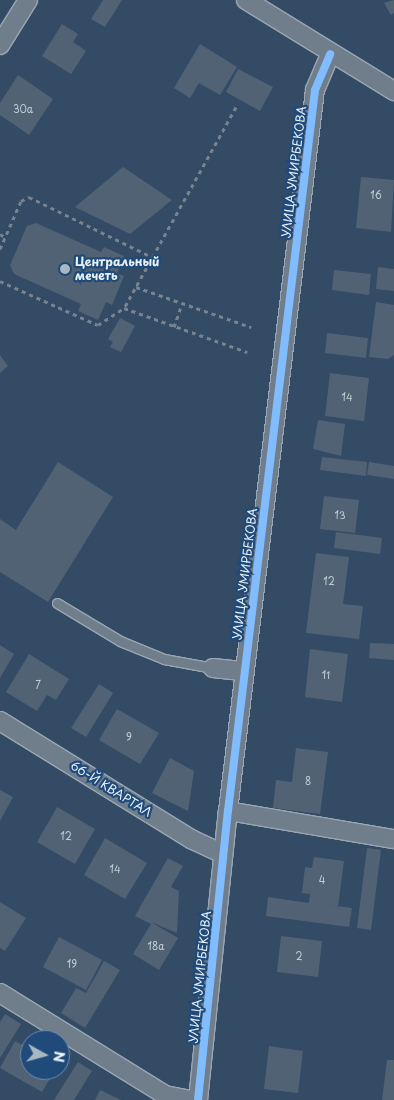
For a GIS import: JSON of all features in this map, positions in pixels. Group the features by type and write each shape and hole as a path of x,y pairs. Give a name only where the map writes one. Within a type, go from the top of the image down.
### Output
{"street":[{"path":"0,45 28,0"},
{"path":"246,0 330,54 394,91"},
{"name":"УЛИЦА УМИРБЕКОВА","path":"198,1100 244,671 315,90 330,54"},
{"path":"213,668 244,671"},
{"name":"66-Й КВАРТАЛ","path":"0,721 191,839 224,854"},
{"path":"228,811 394,839"},
{"path":"0,993 165,1095 190,1100"}],"lane":[{"path":"57,603 120,641 164,659 213,668"}],"path":[{"path":"0,281 98,325 124,308 236,107"},
{"path":"0,249 21,201 29,198 152,257"},
{"path":"0,234 5,237"},
{"path":"136,287 251,327"},
{"path":"174,327 182,304"},
{"path":"124,308 247,352"}],"building":[{"path":"103,0 122,0 105,27 91,19"},
{"path":"394,0 394,13 391,15 384,3"},
{"path":"62,24 78,34 73,42 86,51 71,74 42,56"},
{"path":"200,44 237,67 220,95 199,83 190,98 174,88"},
{"path":"238,69 273,87 260,111 226,92"},
{"path":"18,75 53,99 29,135 0,115 0,103"},
{"path":"123,167 172,200 130,234 75,207"},
{"path":"361,177 394,180 391,232 356,228"},
{"name":"Центральный мечеть","path":"36,223 101,252 104,247 124,256 117,273 124,276 112,305 106,302 98,320 78,311 81,304 14,274 10,265 27,226"},
{"path":"378,267 394,269 394,291 376,289"},
{"path":"334,270 371,274 369,295 332,290"},
{"path":"376,302 394,305 394,355 388,359 369,357"},
{"path":"120,318 135,326 121,352 110,347 113,342 108,339"},
{"path":"327,333 368,338 366,358 325,353"},
{"path":"0,355 8,366 0,373"},
{"path":"330,373 369,378 364,421 325,416"},
{"path":"318,420 345,424 341,456 313,449"},
{"path":"322,457 367,462 366,476 320,470"},
{"path":"58,462 113,497 48,602 0,572 0,519 16,530"},
{"path":"369,462 394,466 394,479 367,475"},
{"path":"324,496 359,500 355,533 320,529"},
{"path":"336,532 382,538 380,554 334,548"},
{"path":"316,553 349,557 343,604 363,606 359,639 306,633"},
{"path":"370,643 394,644 394,660 369,658"},
{"path":"0,645 14,654 0,678"},
{"path":"310,649 348,654 342,702 305,697"},
{"path":"29,654 69,679 56,700 47,695 37,711 6,692"},
{"path":"99,684 113,693 86,737 71,728"},
{"path":"117,709 159,733 140,764 99,740"},
{"path":"296,748 328,752 320,814 273,808 276,780 292,782"},
{"path":"170,758 194,771 188,811 152,793"},
{"path":"0,790 13,797 0,821"},
{"path":"57,807 95,829 75,864 37,842"},
{"path":"105,838 147,863 125,899 84,875"},
{"path":"367,848 381,850 371,930 357,928"},
{"path":"314,857 344,861 338,906 328,905 352,908 349,927 266,916 268,897 309,903 310,894 302,893 305,867 312,868"},
{"path":"168,858 183,866 171,887 179,891 177,933 151,922 178,938 159,970 133,954 151,924 135,916"},
{"path":"0,902 26,918 5,951 0,948"},
{"path":"281,936 322,941 318,977 277,972"},
{"path":"59,937 102,960 86,990 43,967"},
{"path":"104,961 120,970 85,1028 61,1013 76,988 86,993"},
{"path":"5,1014 21,1024 0,1058 0,1022"},
{"path":"15,1041 20,1044 20,1079 0,1068"},
{"path":"269,1046 303,1051 298,1093 264,1089"},
{"path":"387,1060 394,1060 394,1100 382,1100"},
{"path":"78,1062 92,1071 74,1100 54,1100 67,1080 70,1080 70,1075"},
{"path":"21,1080 49,1080 42,1092"},
{"path":"100,1090 121,1100 95,1100"}],"cycle path":[{"path":"198,1100 228,811 315,90 330,54"}],"place":[{"name":"Центральный мечеть","path":"65,269"}]}
